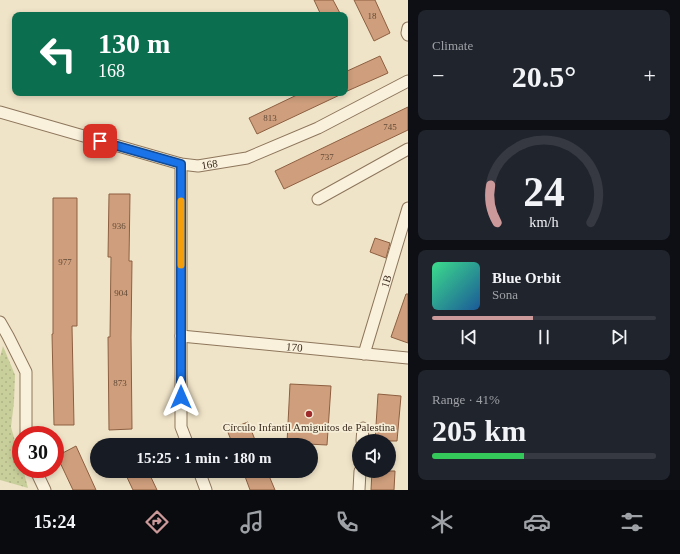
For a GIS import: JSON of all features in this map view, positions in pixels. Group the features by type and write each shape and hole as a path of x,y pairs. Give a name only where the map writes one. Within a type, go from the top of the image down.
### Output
{"street":[{"path":"408,28 408,35"},
{"name":"168","path":"0,112 181,164 198,166 247,158 318,128 408,81"},
{"path":"318,198 408,149"},
{"path":"181,164 181,428 185,438"},
{"name":"1B","path":"364,354 408,208"},
{"path":"0,322 26,372 26,426"},
{"name":"170","path":"181,336 408,358"},
{"path":"363,428 363,434"},
{"path":"39,478 45,490"},
{"path":"201,478 206,490"},
{"path":"359,490 360,478"}],"green space":[{"path":"3,346 15,375 11,427 12,478 25,478 28,488 0,480 0,357"}],"building":[{"path":"314,0 333,0 339,12 320,12"},
{"path":"354,0 375,0 390,33 374,41"},
{"path":"380,56 388,73 348,91 348,71"},
{"path":"295,96 338,96 257,134 249,118"},
{"path":"408,107 408,130 284,189 275,171"},
{"path":"109,194 130,194 129,261 132,261 132,429 109,430 108,337 110,337 111,257 108,257"},
{"path":"53,198 77,198 77,326 72,326 74,425 54,425 52,334"},
{"path":"375,238 390,243 386,258 370,252"},
{"path":"406,294 408,294 408,343 391,337"},
{"name":"Círculo Infantil Amiguitos de Palestina","path":"290,384 331,386 327,445 318,445 318,438 287,438"},
{"path":"378,394 401,396 397,441 396,434 375,434"},
{"path":"248,422 254,438 230,438 227,430"},
{"path":"76,446 96,490 73,490 64,471 64,452"},
{"path":"127,478 151,478 157,490 133,490"},
{"path":"246,478 270,478 275,490 250,490"},
{"path":"372,478 395,478 394,490 371,490"}],"slow traffic":[{"path":"181,201 181,265"}],"place":[{"name":"Círculo Infantil Amiguitos de Palestina","path":"309,414"}],"route":[{"path":"100,141 181,164 181,397"}]}
